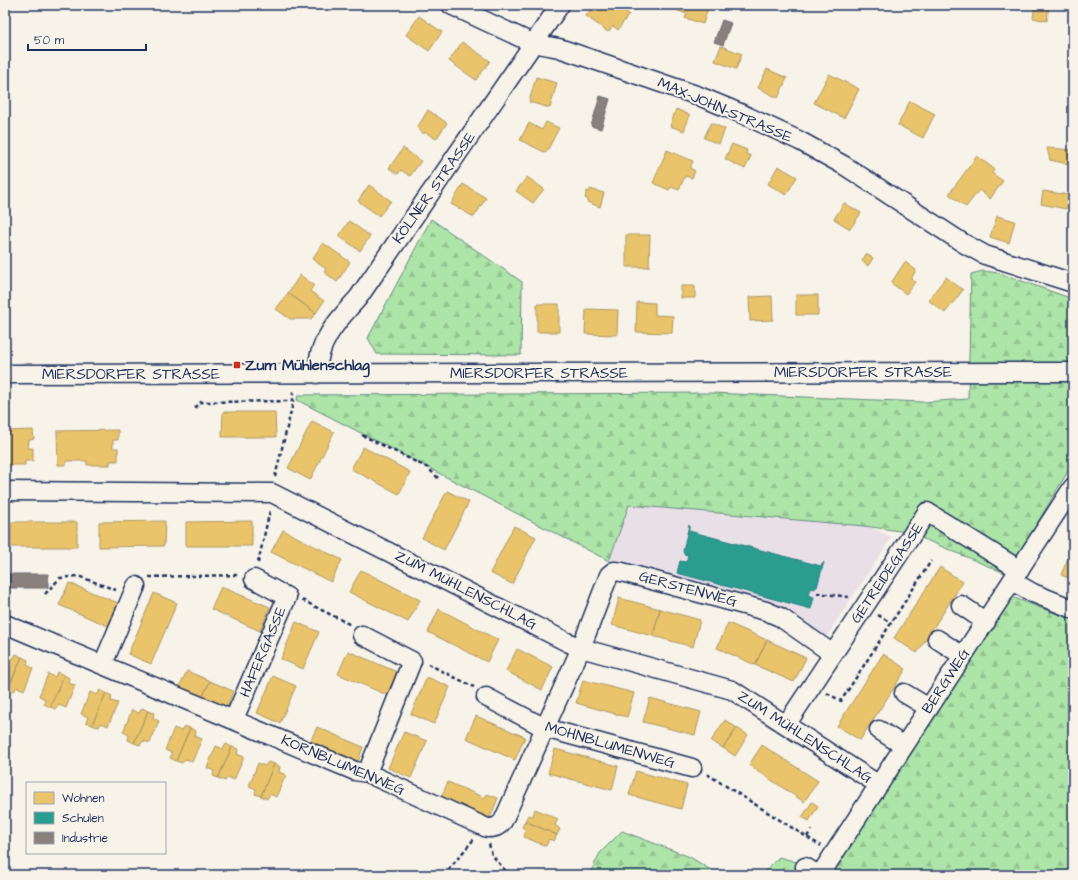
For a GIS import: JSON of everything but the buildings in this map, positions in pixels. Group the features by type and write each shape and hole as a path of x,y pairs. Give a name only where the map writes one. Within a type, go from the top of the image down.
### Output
{"street":[{"name":"MAX-JOHN-STRASSE","path":"451,5 532,43 558,48 630,72 709,100 752,118 845,166 963,243 985,255 1073,283"},
{"name":"KÖLNER STRASSE","path":"317,374 319,354 329,332 358,298 532,43 560,5"},
{"name":"MIERSDORFER STRASSE","path":"5,374 1073,372"},
{"name":"BERGWEG","path":"814,872 879,785 1073,487"},
{"name":"ZUM MÜHLENSCHLAG","path":"5,492 272,493 581,648 732,690 879,785"},
{"name":"GETREIDEGASSE","path":"786,725 927,512 1016,575"},
{"name":"GERSTENWEG","path":"581,648 609,575 614,571 628,573 766,611 780,617 833,654"},
{"path":"1016,575 1033,593 1073,609"},
{"name":"HAFERGASSE","path":"234,719 287,597 254,579"},
{"path":"103,664 134,590"},
{"path":"961,605 986,622"},
{"name":"KORNBLUMENWEG","path":"5,624 355,771 367,773 489,827"},
{"path":"362,635 412,661 367,773"},
{"path":"938,639 963,656"},
{"path":"489,827 499,826 503,821 581,648"},
{"path":"904,693 928,708"},
{"name":"MOHNBLUMENWEG","path":"486,697 545,728 692,768"},
{"path":"879,730 904,746"}],"path":[{"path":"45,594 60,578 78,576 134,590 140,580 150,577 245,575 254,579 293,401 293,373"},
{"path":"195,408 201,402 293,401"},
{"path":"362,435 428,468 438,478"},
{"path":"813,684 841,701 931,561"},
{"path":"817,593 849,596 853,591"},
{"path":"287,597 294,596 360,629 362,635"},
{"path":"412,661 419,660 481,690 486,697"},
{"path":"692,768 712,776 825,849"},
{"path":"444,875 489,827"},
{"path":"489,827 489,845 492,855 509,875"},
{"path":"806,837 811,830"}],"shaded area":[{"path":"628,505 867,526 892,537 824,640 769,604 609,561"}],"green space":[{"path":"431,219 522,282 521,355 377,354 368,338"},
{"path":"983,271 999,273 1073,299 1073,463 1007,574 907,532 864,526 629,505 609,561 297,400 298,395 710,393 923,402 968,399 971,274"},
{"path":"1012,597 1073,620 1073,875 829,875"},
{"path":"622,831 690,857 719,875 589,875 600,853"},
{"path":"779,857 800,863 804,875 765,875 765,871"}],"place":[{"name":"Zum Mühlenschlag","path":"237,365"}]}
